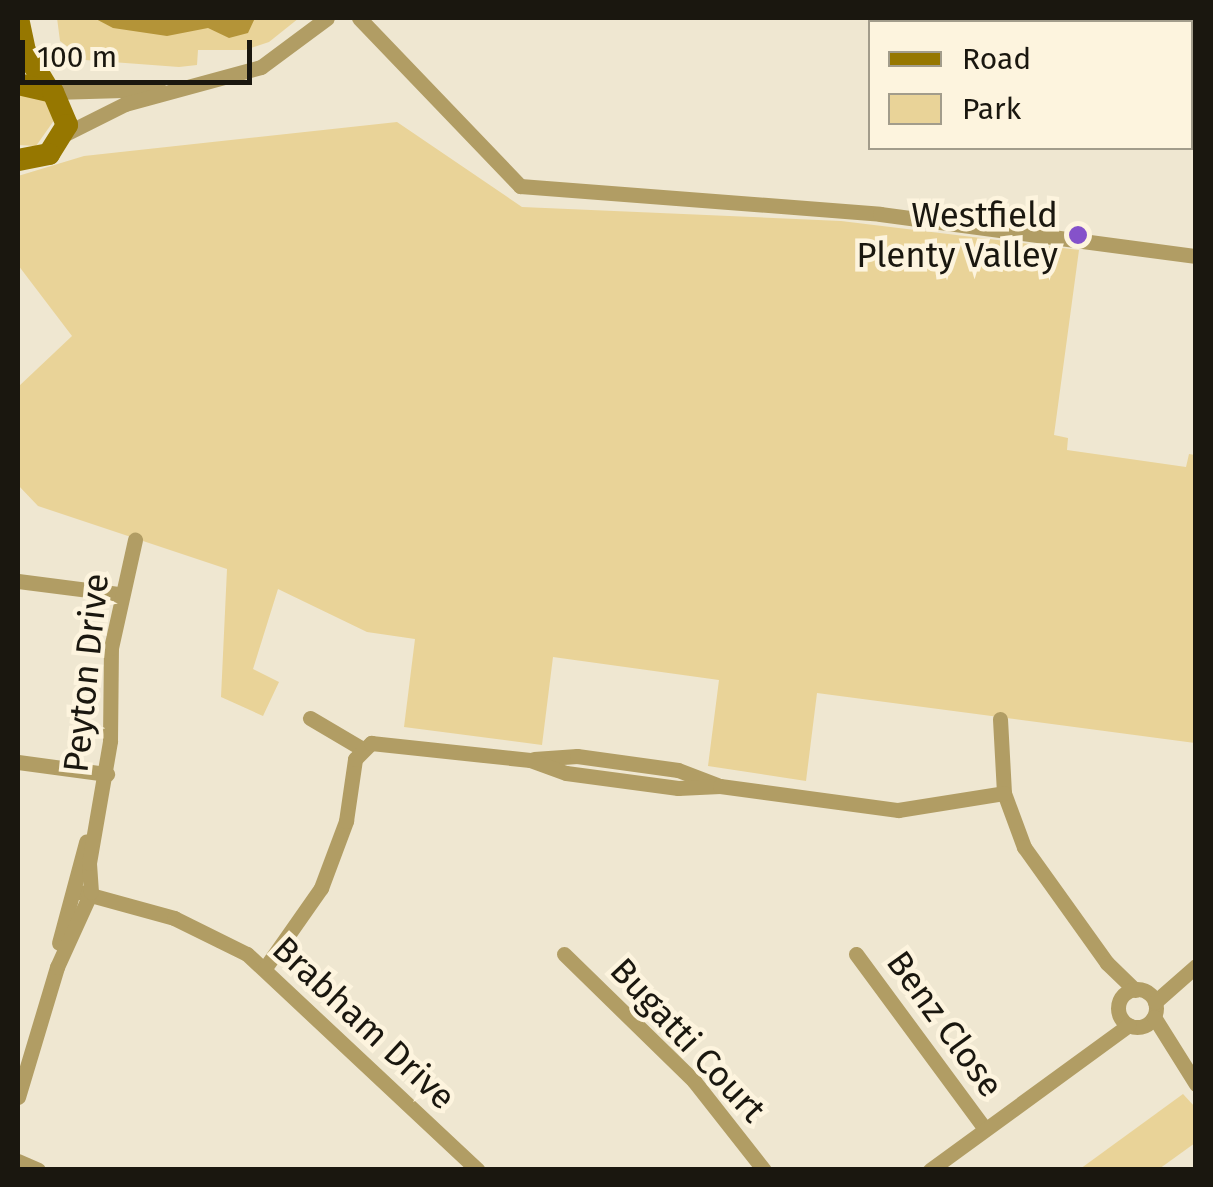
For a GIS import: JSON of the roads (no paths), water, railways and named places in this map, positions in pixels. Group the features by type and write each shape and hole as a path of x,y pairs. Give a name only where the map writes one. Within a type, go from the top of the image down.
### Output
{"main road":[{"path":"18,18 25,51 64,107 65,134 49,154 18,160"},
{"path":"18,84 51,90"}],"street":[{"path":"65,134 110,109 261,67 327,18"},
{"path":"360,18 520,186 880,214 1196,256"},
{"path":"51,90 177,89"},
{"name":"Peyton Drive","path":"18,1096 57,967 61,922 85,894 77,864 99,812 107,774 120,594 135,540"},
{"path":"18,581 120,594"},
{"path":"309,718 361,748 390,742 530,760 594,758 678,770 720,786 898,810 1004,793"},
{"path":"1000,719 1004,793 1024,848 1196,1084"},
{"path":"265,968 299,926 330,868 361,748"},
{"path":"18,762 107,774"},
{"name":"Brabham Drive","path":"85,894 210,933 265,968 478,1170"},
{"name":"Bugatti Court","path":"564,954 694,1081 764,1170"},
{"name":"Benz Close","path":"856,954 985,1129"},
{"path":"930,1170 1190,970"},
{"path":"18,1161 38,1170"}],"place":[{"name":"Westfield Plenty Valley","path":"1078,235"}]}
